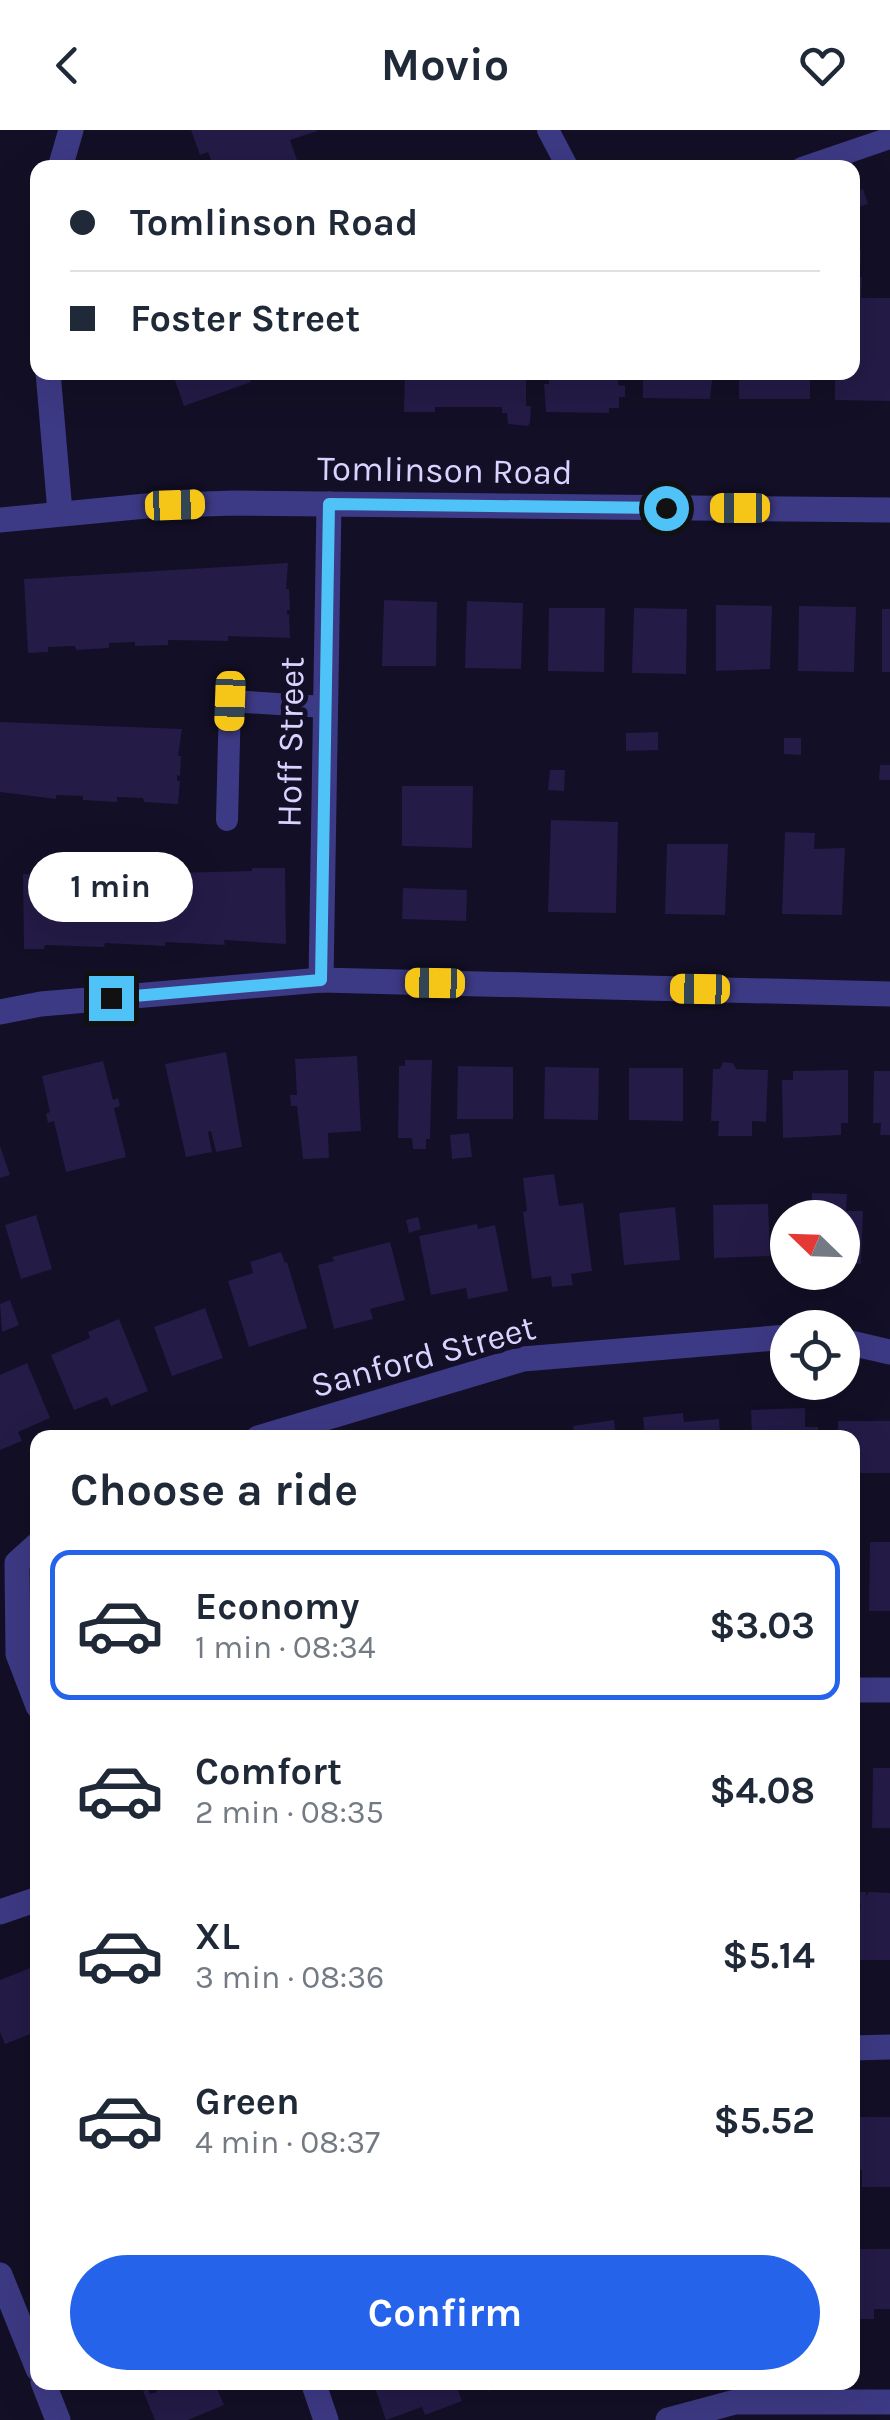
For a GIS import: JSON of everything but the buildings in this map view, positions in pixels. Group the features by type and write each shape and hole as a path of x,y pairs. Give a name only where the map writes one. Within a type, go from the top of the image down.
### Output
{"street":[{"path":"62,160 70,130"},
{"path":"49,380 60,512"},
{"name":"Tomlinson Road","path":"0,520 181,504 890,510"},
{"name":"Hoff Street","path":"321,980 329,504"},
{"path":"0,1012 41,1004 321,980 890,994"},
{"name":"Sanford Street","path":"285,1430 522,1359 770,1338"},
{"path":"860,1345 890,1352"},
{"path":"30,1552 17,1563 18,1654 30,1685"},
{"path":"860,1690 890,1690"},
{"path":"0,1912 30,1903"},
{"path":"860,2048 890,2048"},
{"path":"0,2275 30,2349"},
{"path":"46,2390 58,2420"},
{"path":"316,2390 326,2420"},
{"path":"668,2420 735,2402 890,2402"}],"lane":[{"path":"548,130 564,160"},
{"path":"825,160 890,138"},
{"path":"227,820 230,701 325,707"}],"route":[{"path":"111,998 321,980 329,504 666,508"}]}
